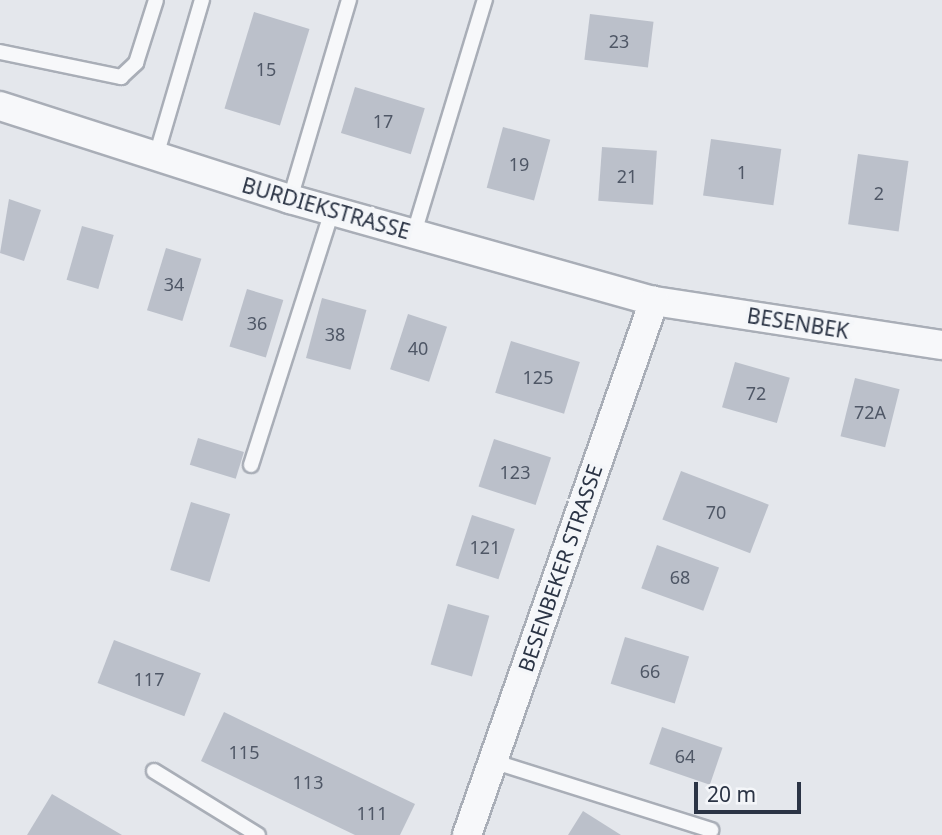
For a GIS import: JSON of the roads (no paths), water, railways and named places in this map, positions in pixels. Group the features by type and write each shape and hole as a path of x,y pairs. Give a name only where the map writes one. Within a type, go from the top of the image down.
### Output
{"street":[{"name":"BURDIEKSTRASSE","path":"0,106 290,199 654,301"},
{"name":"BESENBEK","path":"654,301 942,345"},
{"name":"BESENBEKER STRASSE","path":"467,835 654,301"}],"lane":[{"path":"0,52 121,77 136,63 156,0"},
{"path":"156,156 202,0"},
{"path":"290,199 349,0"},
{"path":"414,233 485,0"},
{"path":"251,465 332,211"},
{"path":"492,761 711,830"},
{"path":"153,771 258,835"}]}
